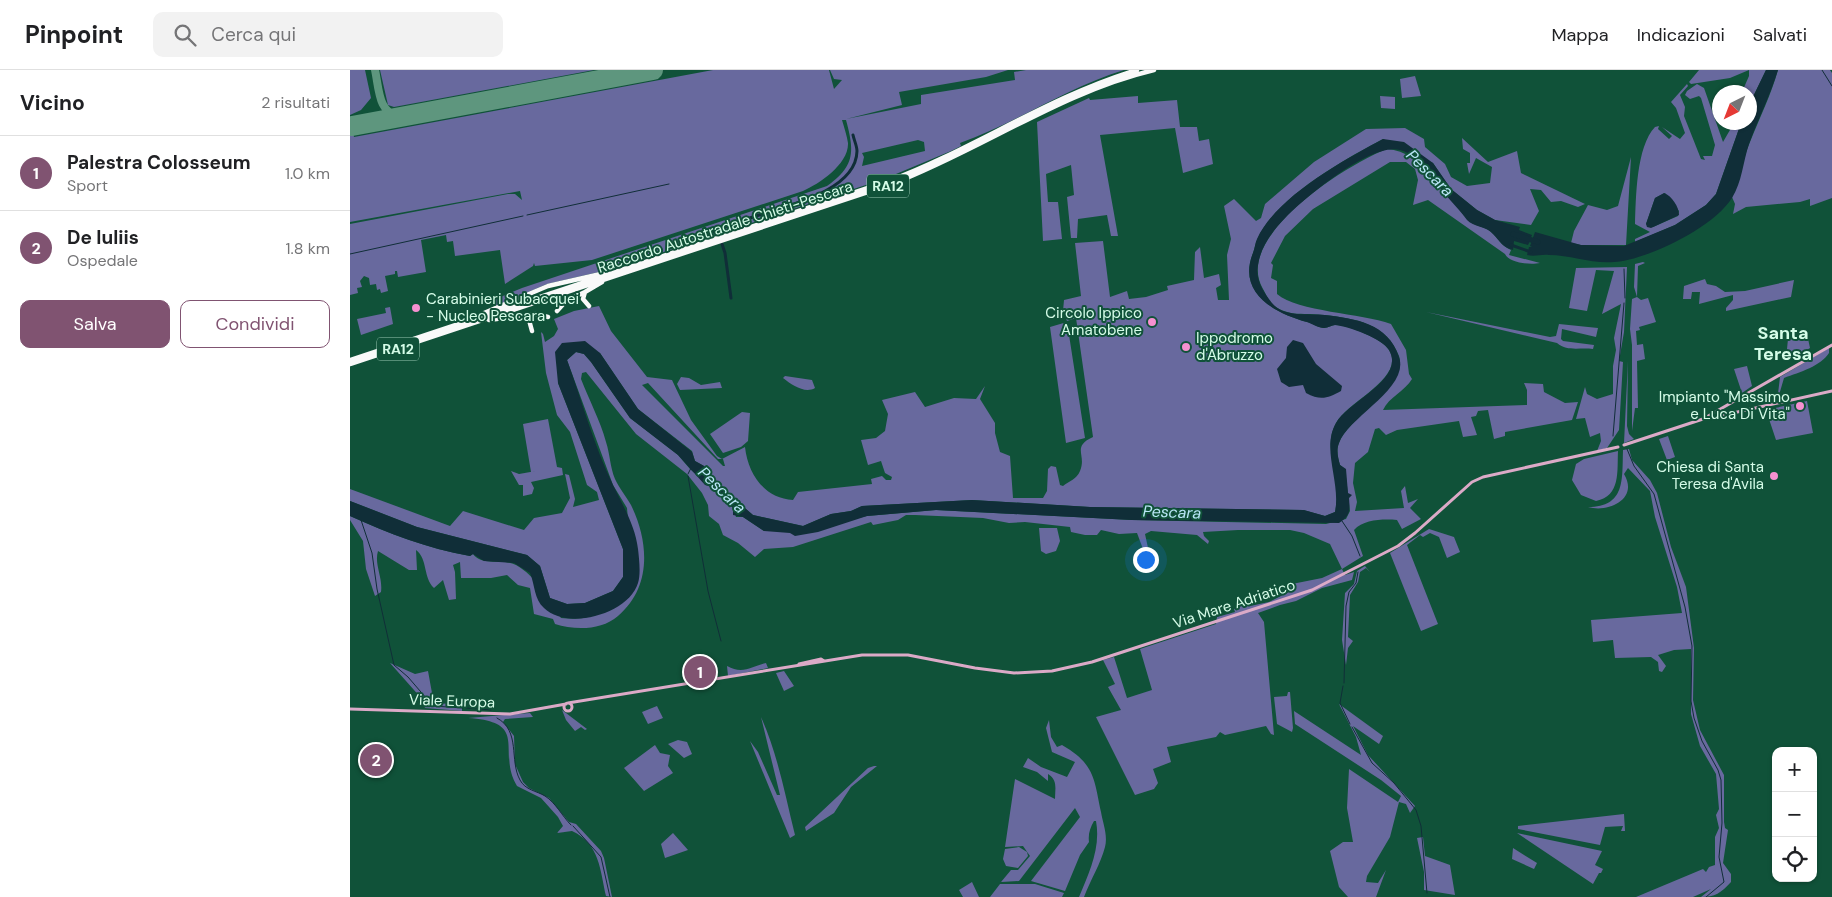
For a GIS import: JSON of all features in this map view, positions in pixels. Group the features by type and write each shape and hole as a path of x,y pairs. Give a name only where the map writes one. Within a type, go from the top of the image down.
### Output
{"highway":[{"name":"Raccordo Autostradale Chieti-Pescara","path":"350,360 908,174 954,154 1078,91 1137,70"},
{"name":"Raccordo Autostradale Chieti-Pescara","path":"350,364 892,184 946,162 1076,96 1103,85 1154,70"},
{"path":"457,325 543,290 626,266 632,266"},
{"path":"557,311 566,301 604,280"},
{"path":"585,292 583,299 589,306"},
{"path":"486,320 535,314 548,317"},
{"path":"520,316 529,320 532,331"}],"main road":[{"path":"1624,446 1703,420 1832,345"},
{"path":"1703,420 1832,392"},
{"path":"1716,413 1718,418"},
{"name":"Via Mare Adriatico","path":"796,666 815,661 862,655 890,654 916,656 998,672 1014,673 1052,670 1092,662 1312,590 1404,542 1472,482 1483,477 1618,447"},
{"name":"Via Mare Adriatico","path":"567,703 796,666 815,661"},
{"path":"572,707 567,703 564,706 565,710 569,711 578,702"},
{"name":"Viale Europa","path":"350,709 510,714 567,703"},
{"name":"Viale Europa","path":"552,706 565,710"}],"shaded area":[{"path":"350,70 365,70 371,98 361,110 350,115"},
{"path":"380,70 594,70 394,107 388,105"},
{"path":"713,70 829,70 834,89 842,80 834,79 830,70 1008,70 986,77 899,92 902,105 846,119 921,104 921,95 1015,80 1014,72 1026,70 1124,70 1082,86 1001,126 960,143 961,146 951,151 884,179 612,269 547,284 496,306 491,301 522,288 827,186 836,179 848,164 851,149 846,120 842,120 848,143 844,158 825,178 803,191 592,260 535,266 534,263 533,266 505,284 500,250 455,256 453,241 447,242 446,235 421,240 426,272 398,277 397,271 395,271 395,274 385,276 388,291 381,293 380,289 377,290 376,284 370,285 369,278 364,276 360,281 362,287 357,288 358,293 350,295 350,224 508,194 515,194 522,200 520,191 350,222 350,120 354,137","holes":["918,140 924,142 925,151 862,166 864,157 862,153"]},
{"path":"1699,70 1749,70 1730,78 1691,84 1689,82"},
{"path":"1749,70 1766,70 1757,89 1757,85 1745,85 1749,76"},
{"path":"1778,70 1830,70 1832,73 1832,198 1810,206 1810,199 1800,202 1746,207 1733,214 1735,204 1732,197 1747,149 1755,130 1757,130 1757,125"},
{"path":"1415,76 1421,96 1402,98 1400,79"},
{"path":"1687,84 1688,86 1680,95 1685,107 1684,116 1701,159 1705,160 1703,156 1712,156 1715,145 1701,98 1699,96 1690,99 1685,95 1687,91 1697,84 1704,88 1712,111 1712,130 1719,130 1723,142 1730,130 1739,130 1716,194 1706,205 1675,225 1635,242 1635,239 1650,232 1635,224 1638,173 1644,147 1655,127 1659,126 1658,129 1669,139 1672,136 1662,127 1680,139 1685,133 1676,108 1671,102","holes":["1665,193 1679,211 1678,216 1653,227 1646,224 1655,198"]},
{"path":"1138,96 1138,103 1177,100 1180,127 1197,127 1199,141 1209,139 1213,164 1183,173 1175,128 1100,135 1118,236 1111,236 1107,215 1078,219 1077,238 1071,238 1067,197 1074,195 1071,165 1046,174 1048,202 1058,202 1062,239 1043,241 1037,122 1089,98 1090,100"},
{"path":"1380,96 1395,97 1395,109 1381,108"},
{"path":"1405,128 1424,139 1425,147 1445,164 1451,177 1467,186 1490,183 1492,167 1476,158 1469,174 1467,163 1470,163 1470,153 1463,149 1462,138 1488,162 1517,151 1521,173 1585,204 1578,207 1561,201 1551,202 1541,190 1530,189 1539,211 1531,225 1495,220 1477,210 1451,189 1433,163 1383,139 1331,169 1295,194 1267,223 1256,242 1249,267 1250,279 1254,290 1262,299 1282,313 1320,327 1327,328 1334,325 1348,327 1365,333 1380,341 1389,350 1392,360 1390,370 1383,380 1342,415 1336,423 1331,438 1331,452 1337,486 1337,501 1335,512 1325,516 1303,510 1090,507 972,500 862,506 851,511 831,514 803,526 753,515 711,479 704,466 695,461 692,451 638,409 600,353 562,343 558,383 623,549 623,577 613,591 585,603 567,604 550,598 540,566 527,555 417,527 350,501 350,489 450,526 463,511 524,530 534,518 562,513 570,498 565,474 569,475 575,499 573,507 599,500 597,492 587,485 570,432 557,415 546,373 541,332 545,342 554,336 558,329 554,319 574,311 599,306 611,331 647,377 672,380 691,420 717,456 722,459 745,447 754,475 759,483 774,495 793,500 798,492 872,484 871,479 882,476 886,480 891,480 892,477 885,473 881,461 868,465 861,440 876,438 885,431 888,414 882,400 915,392 925,407 954,398 976,399 985,386 980,399 995,423 995,433 1000,452 1010,456 1013,498 1043,498 1047,491 1048,469 1051,466 1056,467 1060,485 1063,486 1073,480 1079,474 1082,465 1081,448 1086,441 1093,437 1076,318 1067,321 1063,311 1064,300 1081,296 1075,243 1103,241 1110,297 1127,291 1129,299 1146,297 1168,290 1167,286 1194,280 1195,252 1200,247 1204,278 1219,274 1221,285 1216,288 1218,300 1229,300 1227,255 1231,239 1224,206 1234,199 1256,221 1261,218 1265,204 1314,162 1366,129","holes":["648,383 718,459 723,459 725,466 642,385"]},
{"path":"1387,149 1400,152 1423,166 1468,220 1491,232 1502,244 1511,250 1509,255 1540,263 1531,264 1515,261 1507,257 1428,200 1413,205 1418,180 1415,169 1406,162 1390,162 1313,209 1285,236 1271,263 1273,265 1271,278 1277,281 1277,294 1299,305 1314,309 1391,324 1406,350 1409,374 1412,379 1389,401 1383,410 1527,405 1527,390 1524,383 1543,384 1544,392 1565,403 1578,402 1572,420 1505,432 1505,436 1494,439 1488,410 1478,411 1476,416 1471,417 1477,435 1463,437 1459,421 1397,430 1386,435 1379,428 1375,429 1368,452 1355,463 1353,483 1357,502 1355,511 1404,508 1401,491 1405,486 1408,503 1418,499 1410,508 1421,519 1402,529 1397,520 1374,520 1358,526 1354,530 1363,556 1342,569 1330,544 1304,533 1290,530 1203,532 1209,541 1208,544 1197,535 1151,531 1145,534 1150,557 1146,557 1137,533 1119,534 1101,530 1097,535 1085,535 1071,532 1070,527 1025,522 1009,523 983,518 915,515 906,515 898,520 873,525 871,522 793,547 764,549 755,557 738,543 723,535 719,524 709,516 708,505 702,493 687,474 636,434 586,372 582,373 581,379 604,434 615,479 637,519 644,549 642,578 637,592 629,604 611,621 596,627 587,628 555,624 553,619 534,614 530,588 518,585 507,575 491,578 461,578 460,562 453,565 456,599 449,600 443,580 434,588 431,584 422,558 416,550 417,570 409,570 378,551 377,561 381,592 375,596 366,569 363,541 350,520 350,516 423,545 470,556 473,554 482,560 506,562 516,565 536,582 561,618 583,618 600,613 634,590 627,508 613,485 567,360 576,352 584,354 591,362 630,418 678,455 690,469 733,508 736,517 743,517 764,531 845,521 867,516 936,510 1132,520 1326,524 1346,519 1350,511 1345,469 1340,465 1338,446 1344,433 1387,390 1395,379 1400,367 1399,356 1394,345 1387,337 1369,325 1347,318 1298,314 1279,309 1270,302 1263,289 1258,269 1264,247 1278,226 1298,205 1346,170"},
{"path":"1631,157 1626,245 1581,245 1571,243 1574,231 1588,205 1607,210 1618,206"},
{"path":"1643,262 1645,263 1638,266 1637,297 1634,287 1635,264"},
{"path":"1627,267 1624,332 1619,361 1623,362 1619,430 1607,448 1597,451 1601,441 1600,433 1590,437 1585,418 1576,419 1585,387 1587,394 1597,399 1613,394 1613,366 1616,350 1614,338 1621,304 1602,314 1614,271 1596,270 1587,311 1569,308 1576,268"},
{"path":"1705,279 1707,284 1716,286 1725,292 1745,291 1794,280 1791,297 1726,311 1726,308 1733,300 1733,295 1699,304 1700,292 1692,292 1691,299 1683,299 1684,286"},
{"path":"1637,297 1641,300 1648,298 1656,322 1639,327 1640,330 1636,331 1637,345 1643,344 1645,359 1637,361 1638,408 1635,408 1632,431 1632,345 1630,329 1632,299"},
{"path":"390,307 393,324 361,335 357,319 386,313 385,308"},
{"path":"1426,312 1550,337 1556,336 1559,324 1598,328 1596,337 1562,329 1561,339 1563,341 1594,345 1593,349 1570,348 1557,343"},
{"path":"1067,322 1085,438 1066,443 1050,327"},
{"path":"1807,334 1810,348 1794,358 1786,359 1788,339"},
{"path":"1829,348 1829,353 1821,362 1784,378 1777,402 1780,377"},
{"path":"1628,361 1627,426 1629,434 1634,439 1624,443"},
{"path":"1747,366 1752,386 1742,393 1734,369"},
{"path":"785,376 812,380 815,388 807,390 799,388 783,378"},
{"path":"681,377 689,378 701,385 720,382 722,388 680,390 677,384"},
{"path":"1807,401 1813,433 1776,440 1766,410"},
{"path":"742,412 750,413 748,441 741,447 723,453 710,434"},
{"path":"548,419 557,467 562,468 563,475 531,482 534,488 532,494 523,496 523,485 519,485 511,471 519,474 531,472 523,424"},
{"path":"1668,436 1675,457 1667,460 1659,439"},
{"path":"1629,449 1632,460 1650,480 1657,493 1671,547 1686,587 1694,648 1693,700 1700,730 1724,775 1724,822 1725,828 1728,830 1723,863 1731,874 1731,882 1721,892 1710,896 1701,897 1711,889 1693,897 1636,897 1703,869 1706,872 1709,867 1715,865 1715,837 1719,828 1716,815 1719,809 1716,774 1700,746 1691,714 1691,649 1674,650 1658,655 1666,666 1662,672 1659,671 1658,662 1651,657 1615,658 1613,640 1593,642 1591,620 1682,613 1677,587 1655,517 1650,491 1628,468 1624,474 1628,483 1628,491 1620,502 1605,508 1588,507 1600,506 1616,497 1622,481 1623,450"},
{"path":"1618,451 1616,482 1610,494 1596,501 1581,495 1572,480 1576,464 1584,459"},
{"path":"1039,528 1057,528 1060,541 1056,551 1046,554 1041,551"},
{"path":"1429,529 1454,537 1460,552 1447,558 1439,537 1430,533 1423,537 1420,535 1407,545 1438,624 1421,631 1390,553"},
{"path":"1365,566 1370,572 1366,568 1360,572 1358,582 1350,595 1348,637 1353,641 1348,648 1346,665 1342,640 1345,593 1354,584 1357,571"},
{"path":"1342,569 1345,575 1354,572 1352,580 1322,588 1296,601 1258,613 1264,622 1274,735 1271,734 1266,726 1225,735 1220,732 1216,737 1167,747 1171,762 1153,769 1158,783 1154,789 1135,795 1096,717 1121,710 1108,687 1115,684 1103,660 1114,657 1127,698 1152,690 1140,649 1216,624 1217,617 1235,612 1234,609 1241,606 1239,600 1250,606 1269,602 1289,592 1287,585 1322,578"},
{"path":"390,663 415,674 428,671 434,704 462,703 462,711 425,708 422,699"},
{"path":"766,663 768,668 728,676 727,666 743,670"},
{"path":"784,671 794,686 784,691 776,673"},
{"path":"1288,692 1290,692 1292,732 1277,724 1274,697 1287,696"},
{"path":"1339,704 1383,736 1379,744 1353,726 1368,755 1415,806 1410,813 1406,804 1399,802 1390,837 1367,876 1366,882 1378,883 1386,870 1376,897 1348,897 1339,887 1330,851 1343,842 1353,842 1347,808 1349,769 1398,802 1401,796 1381,780 1295,724 1294,711 1361,755 1356,737"},
{"path":"657,706 663,718 648,724 642,712"},
{"path":"562,710 587,729 585,730 581,727 575,731 566,720"},
{"path":"530,713 533,717 505,719 503,722 514,736 515,764 523,782 529,788 549,798 569,822 576,824 601,851 612,897 606,896 600,867 588,843 572,831 557,833 563,826 558,817 541,798 517,786 511,773 506,732 499,725 468,718"},
{"path":"761,717 777,760 795,835 790,838 750,741 758,752 777,795 780,795"},
{"path":"1049,720 1051,737 1057,747 1062,745 1073,752 1087,766 1091,773 1097,790 1105,830 1106,843 1103,853 1084,897 1079,897 1090,870 1095,851 1097,841 1096,821 1091,826 1089,842 1080,855 1065,891 1031,881 1080,817 1075,808 1019,881 1001,882 1011,870 1018,870 1030,856 1023,846 1005,847 1015,779 1055,799 1055,785 1051,776 1048,774 1048,781 1037,772 1023,767 1028,758 1041,767 1067,777 1075,762 1052,752 1046,728"},
{"path":"678,740 687,742 692,754 684,758 668,744"},
{"path":"655,745 660,753 670,755 668,766 673,773 644,791 624,768"},
{"path":"877,766 851,787 834,813 806,831 805,827 868,768"},
{"path":"1624,814 1625,831 1621,831 1623,826 1605,827 1600,845 1518,829 1518,826"},
{"path":"673,833 688,850 665,858 661,844"},
{"path":"1517,833 1602,851 1595,865 1603,869 1593,884"},
{"path":"1423,837 1425,856 1450,865 1455,895 1424,890 1424,872 1417,838"},
{"path":"1019,847 1027,852 1028,856 1018,868 1006,866 1003,859 1005,849"},
{"path":"1513,848 1537,863 1534,869 1512,859"},
{"path":"972,882 979,897 963,897 959,890"},
{"path":"1000,884 1035,884 1064,893 1062,897 990,897"}],"water":[{"path":"1766,70 1778,70 1757,124 1757,89"},
{"path":"1739,130 1755,130 1738,185 1732,198 1723,209 1695,231 1661,249 1628,260 1614,262 1590,261 1557,255 1527,255 1529,247 1532,247 1530,246 1535,232 1581,245 1624,246 1675,225 1706,205 1716,194"},
{"path":"1383,139 1404,142 1433,163 1451,189 1477,210 1495,220 1520,227 1519,230 1532,235 1530,240 1520,237 1530,241 1528,245 1514,241 1513,250 1506,247 1490,231 1467,220 1426,168 1414,157 1400,150 1388,150 1373,154 1356,162 1308,197 1276,228 1261,252 1257,270 1263,290 1272,303 1277,308 1290,313 1348,318 1369,325 1387,337 1399,357 1400,369 1396,380 1354,423 1339,443 1337,451 1339,462 1346,469 1348,493 1352,495 1349,498 1347,515 1339,523 1132,520 936,510 867,516 818,532 795,536 790,533 764,531 743,517 733,515 733,508 712,487 705,485 678,455 630,418 591,362 584,354 576,352 567,360 600,455 628,516 638,549 640,571 638,583 632,594 623,603 610,611 596,616 567,618 554,615 544,608 538,600 530,573 514,563 484,561 473,554 470,556 423,545 350,516 350,501 417,527 527,555 540,566 550,598 567,604 585,603 613,591 623,577 623,549 558,383 555,352 562,343 585,341 600,353 638,409 692,452 695,461 704,466 711,479 753,515 803,526 831,514 851,511 862,506 972,500 1090,507 1304,510 1325,516 1335,512 1336,501 1330,444 1332,433 1342,415 1383,380 1390,371 1392,361 1389,350 1380,342 1356,330 1335,325 1325,328 1320,327 1271,307 1254,290 1250,279 1249,267 1257,239 1266,224 1279,209 1312,181"},
{"path":"1664,193 1675,202 1679,215 1651,228 1647,227 1646,224 1655,198"},
{"path":"1293,340 1303,343 1316,364 1342,386 1341,391 1328,397 1320,398 1306,393 1303,385 1289,387 1281,382 1277,369 1286,358 1287,347"}],"waterway":[{"path":"1822,70 1832,86"},
{"path":"714,232 798,203 820,194 839,182 852,168 857,151 853,135"},
{"path":"527,215 669,184"},
{"path":"350,254 523,216"},
{"name":"Pescara","path":"1513,234 1538,242"},
{"path":"722,244 731,298"},
{"path":"1511,245 1531,252"},
{"path":"1624,269 1625,298"},
{"path":"1613,436 1624,303"},
{"path":"1627,449 1634,466 1654,494 1685,607 1692,646 1691,701 1694,718 1702,741 1718,770 1721,780 1722,823 1719,857 1724,882 1706,897"},
{"path":"688,474 691,468"},
{"path":"688,476 708,591 721,641"},
{"path":"361,520 372,553 377,589 394,665 408,677 433,706 463,708"},
{"path":"1342,521 1352,536 1360,556"},
{"path":"1344,683 1346,606 1349,592 1356,583 1358,572"},
{"path":"1343,686 1340,703 1350,724"},
{"path":"466,708 491,710"},
{"path":"497,718 509,730 512,738 515,764 522,783 549,799 571,825"},
{"path":"1352,727 1372,763 1394,783 1416,810 1421,826 1427,893"},
{"path":"573,826 601,857 610,897"}],"taxiway":[{"path":"375,70 383,106 393,115 400,117"}],"runway":[{"path":"352,126 653,70"}],"place":[{"name":"Carabinieri Subacquei - Nucleo Pescara","path":"416,308"},
{"name":"Circolo Ippico Amatobene","path":"1152,322"},
{"name":"Ippodromo d'Abruzzo","path":"1186,347"},
{"name":"Impianto \"Massimo e Luca Di Vita\"","path":"1800,406"},
{"name":"Chiesa di Santa Teresa d'Avila","path":"1774,476"},
{"name":"Palestra Colosseum","path":"700,672"},
{"name":"De Iuliis","path":"376,760"}],"district":[{"name":"Santa Teresa","path":"1783,343"}]}
